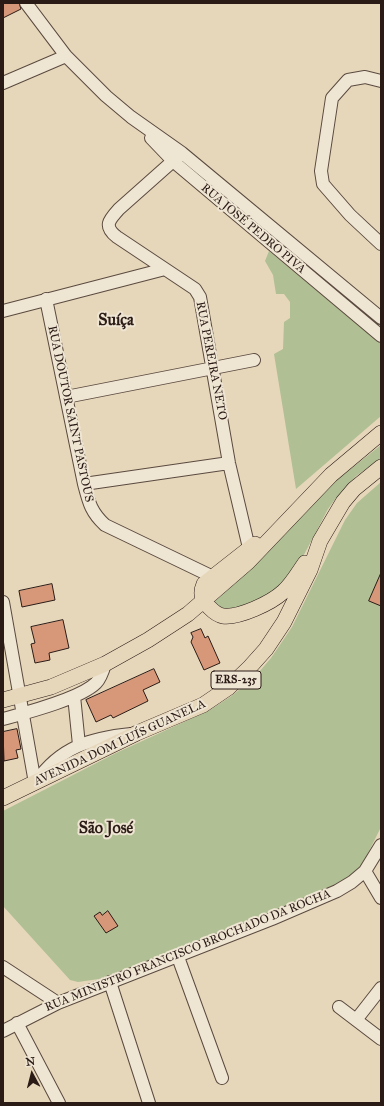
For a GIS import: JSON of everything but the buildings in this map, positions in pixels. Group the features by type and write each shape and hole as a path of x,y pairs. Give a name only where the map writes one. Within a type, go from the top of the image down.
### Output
{"main road":[{"path":"3,700 51,687 105,664 148,640 204,602 248,562 284,522 331,475 381,433"},
{"name":"AVENIDA DOM LUÍS GUANELA","path":"3,798 137,733 203,705 228,688 249,668 266,648 284,622 310,570 320,541 351,493 381,467"},
{"path":"284,522 211,576 204,584 201,590 201,596 204,602 216,613 223,616 236,614 266,603 282,593 320,541"}],"street":[{"name":"RUA JOSÉ PEDRO PIVA","path":"26,3 66,56 106,96 381,336"},
{"path":"3,83 66,56"},
{"path":"381,81 365,77 348,80 332,98 321,170 322,184 350,215 381,244"},
{"name":"RUA JOSÉ PEDRO PIVA","path":"178,158 381,318"},
{"name":"RUA PEREIRA NETO","path":"178,158 119,210 111,218 108,226 114,234 195,289 200,297 229,463 248,548"},
{"path":"3,311 165,269"},
{"name":"RUA DOUTOR SAINT PASTOUS","path":"46,299 84,484 89,505 95,516 105,525 211,576"},
{"path":"66,397 254,360"},
{"path":"84,484 229,463"},
{"path":"3,602 21,695 35,783"},
{"path":"3,718 24,713 74,696 95,685 100,679 105,664"},
{"path":"74,696 80,746"},
{"path":"35,783 46,767 59,755 105,736 137,733"},
{"name":"RUA MINISTRO FRANCISCO BROCHADO DA ROCHA","path":"3,1031 58,1003 178,957 337,890 352,882 365,871 381,845"},
{"path":"365,871 381,898"},
{"path":"178,957 222,1078"},
{"path":"3,967 58,1003"},
{"path":"110,982 149,1103"},
{"path":"356,1020 381,988"},
{"path":"339,1007 381,1039"},
{"path":"17,1023 59,1103"}],"green space":[{"path":"274,237 381,325 381,330 272,240"},
{"path":"269,251 381,344 381,416 296,489 274,354 283,349 284,322 290,318 290,302 284,294 276,294 273,275 265,261"},
{"path":"381,445 381,458 356,476 336,498 328,509 296,570 273,592 252,604 227,610 212,604 244,575 323,491"},
{"path":"381,482 381,827 360,869 343,886 99,979 78,982 70,980 3,906 3,811 116,753 210,710 253,679 271,658 292,627 345,520 357,503"}],"district":[{"name":"Suíça","path":"116,321"},
{"name":"São José","path":"106,829"}]}
